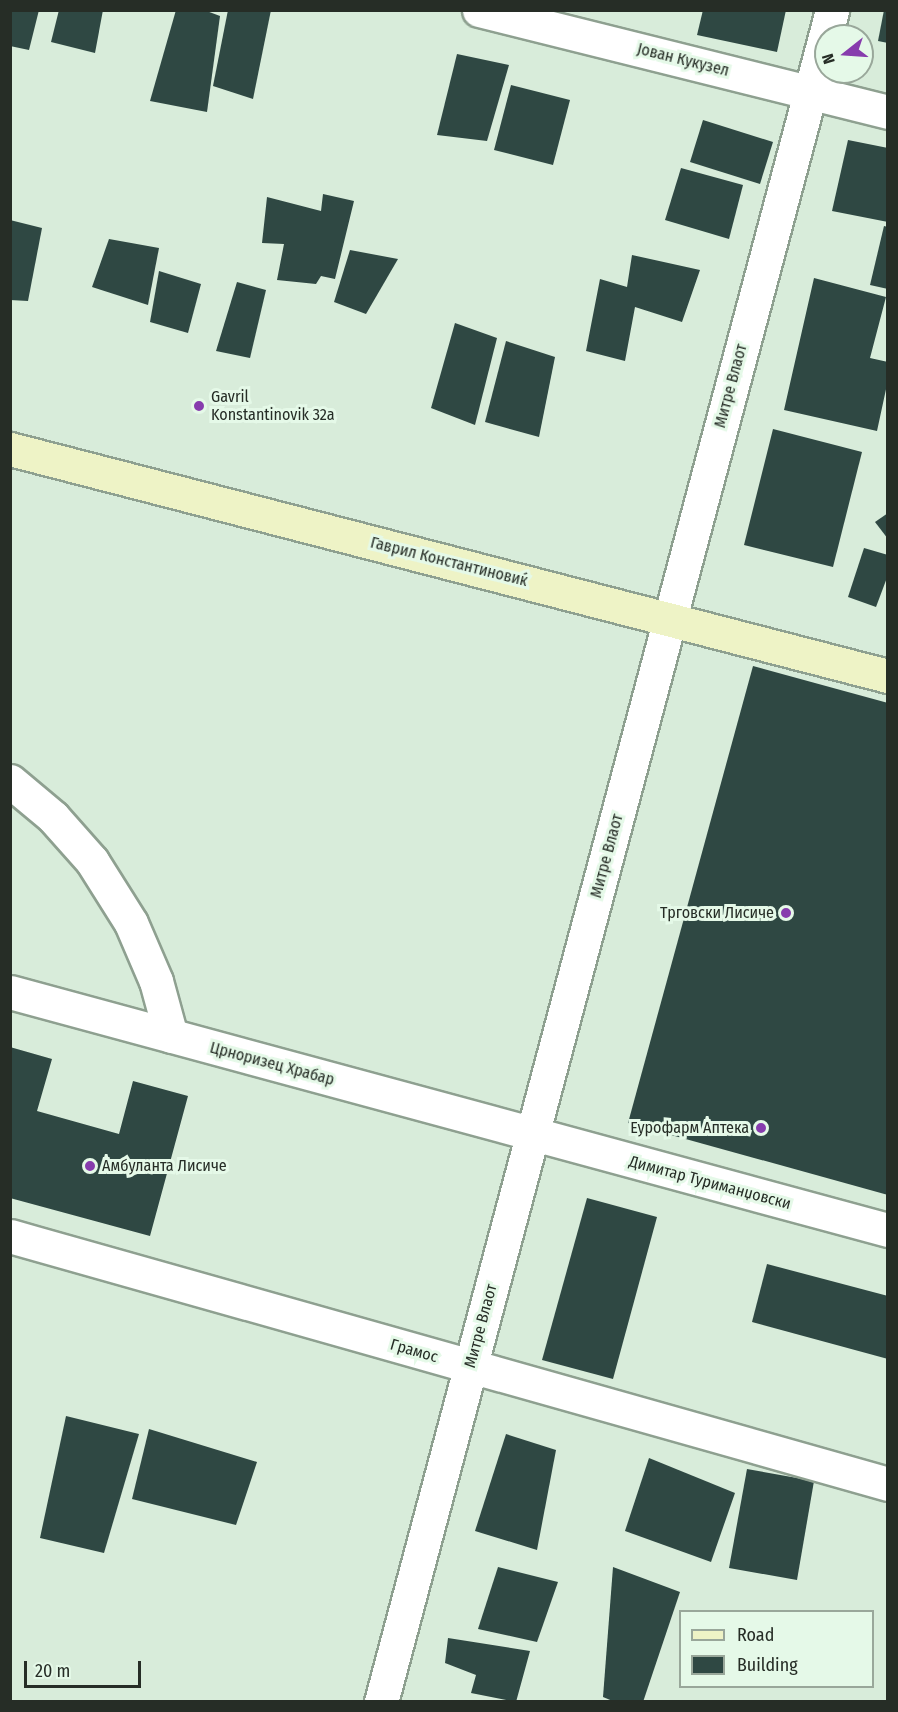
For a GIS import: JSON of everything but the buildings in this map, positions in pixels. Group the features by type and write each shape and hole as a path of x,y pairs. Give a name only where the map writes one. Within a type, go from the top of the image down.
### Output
{"street":[{"name":"Јован Кукузел","path":"479,10 888,112"},
{"name":"Митре Влаот","path":"381,1701 832,10"},
{"name":"Гаврил Константиновиќ","path":"10,450 888,676"},
{"path":"10,780 53,817 92,861 130,923 156,981 171,1036"},
{"name":"Црноризец Храбар","path":"10,992 533,1135"},
{"name":"Димитар Туриманџовски","path":"533,1135 888,1230"},
{"name":"Грамос","path":"10,1236 888,1484"}],"place":[{"name":"Gavril Konstantinovik 32a","path":"199,406"},
{"name":"Трговски Лисиче","path":"786,913"},
{"name":"Еурофарм Аптека","path":"761,1128"},
{"name":"Амбуланта Лисиче","path":"90,1166"}]}
